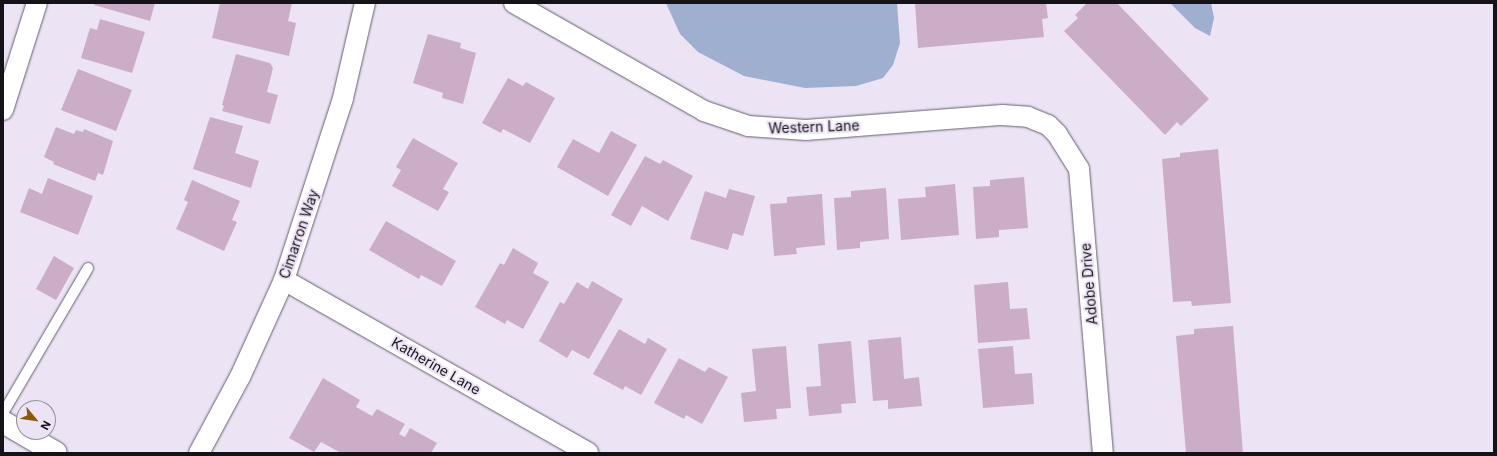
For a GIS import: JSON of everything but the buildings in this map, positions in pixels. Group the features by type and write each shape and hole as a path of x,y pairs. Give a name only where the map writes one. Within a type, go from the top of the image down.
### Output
{"street":[{"path":"3,106 37,3"},
{"name":"Cimarron Way","path":"199,453 240,377 284,280 343,98 365,3"},
{"name":"Western Lane","path":"514,3 704,111 748,126 806,130 1002,115 1028,117 1048,125"},
{"name":"Adobe Drive","path":"1048,125 1057,134 1079,169 1103,453"},
{"name":"Katherine Lane","path":"284,280 588,453"},
{"path":"3,422 56,453"}],"lane":[{"path":"3,413 88,268"}],"water":[{"path":"666,3 897,3 900,43 893,65 883,78 856,86 805,88 744,76 698,52 680,34"},
{"path":"1170,3 1211,3 1214,18 1210,36 1195,28"}]}
